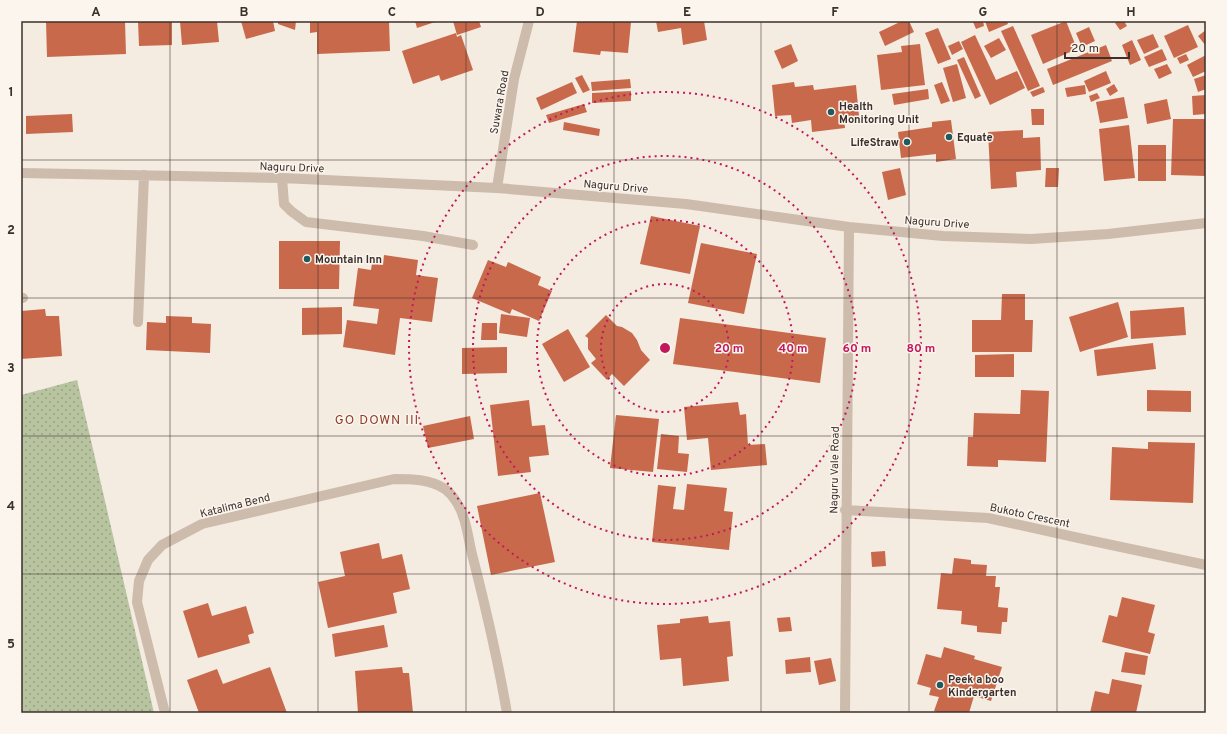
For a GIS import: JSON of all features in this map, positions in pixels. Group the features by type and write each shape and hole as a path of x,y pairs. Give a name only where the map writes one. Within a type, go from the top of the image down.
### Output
{"street":[{"name":"Suwara Road","path":"497,188 514,79 526,23"},
{"name":"Naguru Drive","path":"21,173 282,178 497,188 686,204 849,227 943,236 1031,239 1108,234 1206,223"},
{"path":"138,322 144,175"},
{"path":"282,178 284,204 306,222 423,236 473,245"},
{"name":"Naguru Vale Road","path":"844,713 849,227"},
{"name":"Katalima Bend","path":"165,713 137,602 139,581 148,560 162,545 202,524 394,480 430,482 445,489 456,501 463,516 499,667 507,713"},
{"name":"Bukoto Crescent","path":"845,510 988,518 1206,565"}],"green space":[{"path":"77,380 154,713 21,713 21,395"}],"building":[{"path":"46,21 125,21 126,54 47,57"},
{"path":"138,21 172,21 172,45 139,46"},
{"path":"180,21 217,21 219,42 182,45"},
{"path":"241,21 273,21 275,31 246,39"},
{"path":"278,21 296,21 295,30 278,24"},
{"path":"310,21 389,21 390,51 317,54 317,32 310,33"},
{"path":"415,21 438,21 417,28"},
{"path":"453,21 479,21 481,27 457,35"},
{"path":"577,21 631,22 628,53 601,51 600,55 573,52"},
{"path":"656,21 704,21 707,40 683,45 681,28 658,32"},
{"path":"902,21 909,21 914,32 885,46 879,32"},
{"path":"983,21 984,26 976,29 973,22"},
{"path":"985,21 1007,21 1008,24 989,32"},
{"path":"1066,21 1077,49 1043,64 1031,35"},
{"path":"1118,21 1124,21 1127,26 1120,30 1115,23"},
{"path":"1188,25 1198,47 1174,58 1164,36"},
{"path":"1013,26 1040,86 1028,91 1001,31"},
{"path":"1089,27 1095,41 1082,47 1076,33"},
{"path":"938,28 951,59 938,64 925,33"},
{"path":"1206,30 1206,46 1198,36"},
{"path":"456,33 457,37 461,35 473,70 441,81 439,75 413,84 402,51"},
{"path":"1153,34 1159,47 1144,54 1137,40"},
{"path":"975,35 996,80 1017,71 1025,88 990,105 961,42"},
{"path":"999,38 1006,50 991,58 984,46"},
{"path":"1132,40 1141,60 1130,65 1122,45"},
{"path":"959,41 963,49 952,55 948,46"},
{"path":"791,44 798,61 782,69 774,51"},
{"path":"920,44 925,85 881,90 877,55 902,52 901,46"},
{"path":"1106,45 1112,61 1053,85 1047,69"},
{"path":"1162,49 1167,60 1149,67 1144,57"},
{"path":"1186,54 1189,60 1180,64 1177,58"},
{"path":"1206,55 1206,71 1193,77 1187,65"},
{"path":"964,57 981,96 975,99 957,60"},
{"path":"957,64 966,98 953,102 943,68"},
{"path":"1167,64 1172,73 1159,79 1154,69"},
{"path":"1106,71 1111,83 1089,92 1084,81"},
{"path":"582,75 590,90 583,93 575,78"},
{"path":"1206,75 1206,89 1198,92 1194,79"},
{"path":"630,79 631,88 592,91 591,82"},
{"path":"572,82 577,93 541,110 536,98"},
{"path":"794,82 795,87 813,85 814,90 856,85 859,116 844,118 845,128 812,132 811,120 792,123 791,115 775,116 772,85"},
{"path":"942,82 950,101 941,104 934,85"},
{"path":"1114,84 1118,91 1110,96 1106,89"},
{"path":"1085,85 1086,94 1067,97 1065,88"},
{"path":"1043,87 1045,92 1033,97 1030,92"},
{"path":"928,89 929,99 894,105 892,94"},
{"path":"631,91 631,101 592,103 592,93"},
{"path":"1097,93 1100,98 1091,102 1089,96"},
{"path":"1206,95 1206,114 1193,115 1192,96"},
{"path":"1124,97 1128,118 1100,123 1096,102"},
{"path":"1167,99 1171,119 1147,124 1144,104"},
{"path":"584,104 587,112 549,123 546,115"},
{"path":"1031,109 1044,109 1044,125 1032,125"},
{"path":"72,114 73,132 26,134 26,116"},
{"path":"1173,119 1206,119 1206,176 1171,175"},
{"path":"951,120 956,159 936,162 936,154 901,158 898,132 932,127 932,122"},
{"path":"564,122 600,129 599,136 563,130"},
{"path":"1129,125 1135,178 1104,181 1099,129"},
{"path":"1023,130 1023,138 1040,137 1041,170 1016,172 1017,187 991,189 988,132"},
{"path":"1138,145 1166,145 1166,181 1138,181"},
{"path":"900,168 906,195 888,200 882,172"},
{"path":"1046,168 1059,168 1058,187 1045,187"},
{"path":"651,216 700,226 690,274 640,264"},
{"path":"279,241 340,241 339,289 279,289"},
{"path":"701,243 757,254 744,314 688,303"},
{"path":"384,255 418,260 416,275 438,278 432,322 400,318 395,355 343,347 347,320 377,324 379,309 353,306 358,268 371,270 372,263 383,265"},
{"path":"488,260 506,267 508,262 541,277 538,285 552,291 539,321 512,309 510,314 472,298"},
{"path":"1002,294 1025,294 1025,320 1033,320 1032,352 972,352 972,320 1001,320"},
{"path":"1118,302 1128,337 1080,352 1069,317"},
{"path":"342,307 342,334 302,335 302,308"},
{"path":"1184,307 1186,335 1131,339 1130,311"},
{"path":"45,309 46,316 59,316 62,356 21,359 21,311"},
{"path":"501,314 530,318 527,337 499,333"},
{"path":"606,315 617,326 622,327 632,333 641,350 650,360 624,386 612,374 607,380 591,363 596,359 588,349 588,338 585,336"},
{"path":"166,316 192,317 192,323 211,324 210,353 146,350 147,322 166,323"},
{"path":"680,318 826,338 820,383 673,364"},
{"path":"482,323 497,323 497,340 481,340"},
{"path":"568,329 590,367 564,382 542,344"},
{"path":"1153,343 1156,369 1097,376 1094,350"},
{"path":"507,347 507,373 462,374 462,348"},
{"path":"1014,354 1014,377 975,377 975,355"},
{"path":"1021,390 1049,391 1046,462 998,460 998,467 967,466 968,437 973,437 974,413 1020,414"},
{"path":"1147,390 1191,391 1191,412 1147,411"},
{"path":"529,400 532,426 545,425 549,455 529,457 531,472 498,476 490,405"},
{"path":"738,402 740,415 746,414 748,445 765,444 767,465 711,470 708,438 687,440 684,407"},
{"path":"616,415 659,419 653,472 610,468"},
{"path":"470,416 474,439 428,448 423,426"},
{"path":"661,434 679,436 678,453 689,454 687,472 657,469"},
{"path":"1148,442 1195,443 1193,503 1110,500 1112,447 1148,449"},
{"path":"687,484 727,488 724,511 733,512 729,550 652,542 658,485 676,487 673,509 684,510"},
{"path":"540,493 555,562 491,575 477,506"},
{"path":"379,543 382,559 402,554 410,589 393,593 397,613 328,628 318,582 345,576 340,552"},
{"path":"885,551 886,566 872,567 871,552"},
{"path":"954,558 971,560 971,564 987,565 986,576 996,576 995,587 1000,587 998,607 1008,608 1007,622 1002,622 1001,634 977,632 977,626 961,624 962,611 937,609 941,573 952,574"},
{"path":"1122,597 1155,605 1148,632 1155,634 1150,654 1102,642 1109,615 1117,617"},
{"path":"208,603 212,616 246,606 254,633 248,635 250,643 198,658 183,611"},
{"path":"708,616 709,623 730,621 733,656 727,657 729,681 683,686 681,658 660,660 657,625 680,623 680,619"},
{"path":"790,617 792,631 779,632 777,618"},
{"path":"384,625 388,647 335,657 332,634"},
{"path":"944,647 975,656 974,659 1002,667 991,701 974,696 969,713 940,713 934,711 939,697 929,695 931,688 917,684 926,654 941,658"},
{"path":"1125,652 1148,656 1145,675 1121,672"},
{"path":"810,657 811,672 786,674 785,660"},
{"path":"831,658 836,681 819,685 814,661"},
{"path":"270,667 287,713 199,713 187,680 217,669 223,684"},
{"path":"402,667 403,673 409,673 413,713 358,713 355,671"},
{"path":"1112,679 1142,685 1136,713 1090,713 1095,691 1109,694"}],"place":[{"name":"Health Monitoring Unit","path":"831,112"},
{"name":"Equate","path":"949,137"},
{"name":"LifeStraw","path":"907,142"},
{"name":"Mountain Inn","path":"307,259"},
{"name":"Peek a boo Kindergarten","path":"940,685"}],"district":[{"name":"GO DOWN III","path":"377,419"}]}
